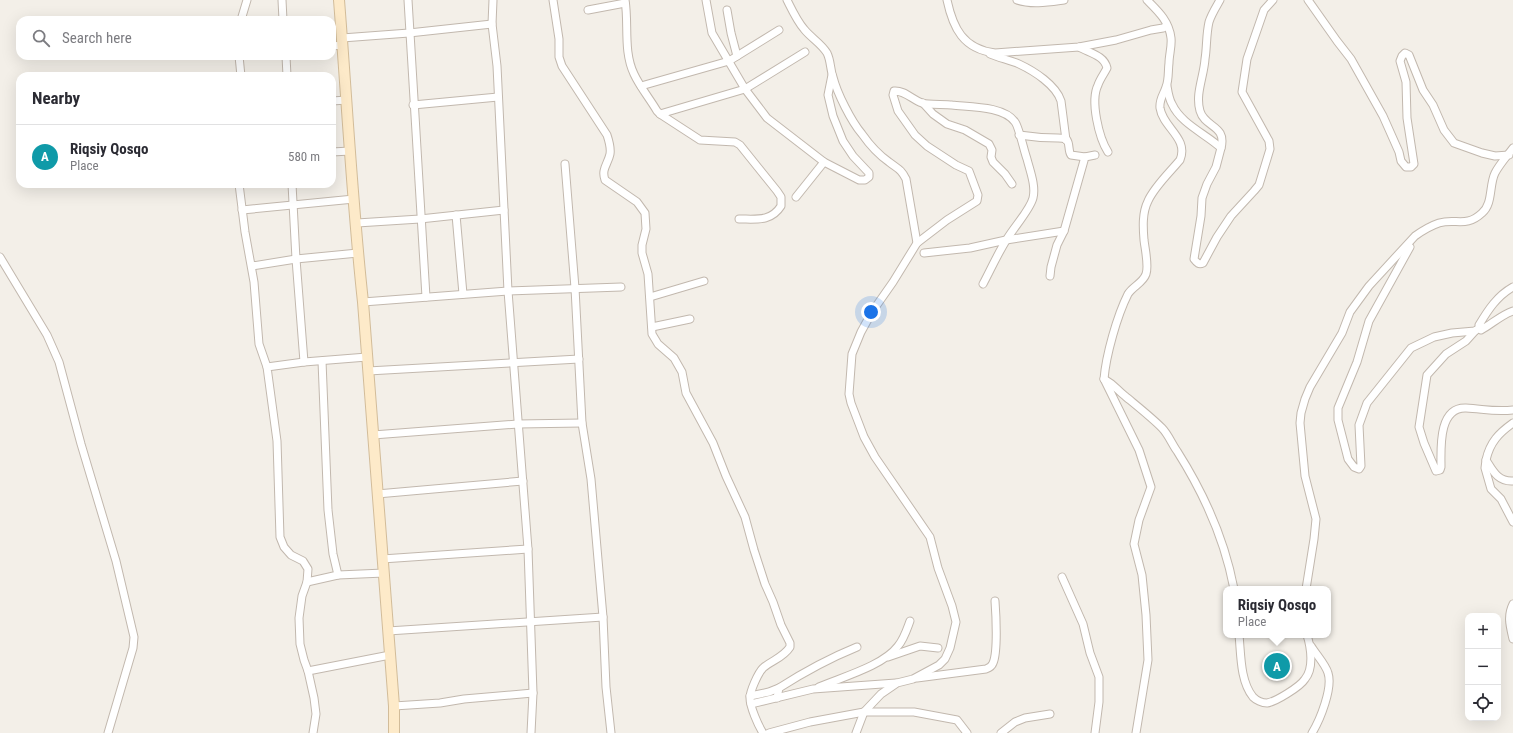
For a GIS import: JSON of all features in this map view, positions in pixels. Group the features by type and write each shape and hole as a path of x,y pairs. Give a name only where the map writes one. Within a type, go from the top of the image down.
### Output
{"street":[{"path":"242,16 247,0"},
{"path":"282,0 283,16"},
{"path":"339,0 357,223 358,254 364,302 377,494 394,706 394,733"},
{"path":"408,0 413,105 426,297"},
{"path":"493,0 492,24 497,66 508,291 528,549 533,693 531,733"},
{"path":"553,0 553,8 559,39 559,57 562,66 607,135 610,156 603,171 605,180 637,202 645,213 646,229 642,245 642,253 648,274 652,334 654,340 674,358 682,372 686,393 713,443 745,517 765,584 781,625 790,643 790,648 785,654 764,667 757,676 751,700 758,724 763,733"},
{"path":"706,0 712,33 745,89 767,118 824,162 862,180 867,179 870,175 853,156 843,141 834,116 828,95 832,75"},
{"path":"787,0 804,30 826,52 830,60 832,75 851,117 861,134 890,163 899,168 906,179 917,243"},
{"path":"947,0 950,15 958,31 969,43 984,51 1019,64 1052,85 1059,95 1066,140 1069,144 1068,151 1071,155 1085,157 1095,155"},
{"path":"1017,0 1028,3 1041,3 1064,0"},
{"path":"1136,733 1148,660 1146,615 1142,576 1134,544 1151,487 1139,450 1104,379 1105,362 1122,307 1129,292 1143,280 1147,273 1143,231 1148,201 1153,192 1180,160 1183,148 1163,116 1160,108 1160,99 1166,86 1171,38 1165,19 1147,0"},
{"path":"1220,0 1210,22 1198,103 1200,112 1208,123 1219,131 1223,141 1216,167 1207,184 1202,198 1201,216 1194,259 1197,263 1201,264 1204,263 1217,237 1231,216 1259,185 1270,149 1269,141 1242,92 1247,59 1264,10 1273,0"},
{"path":"1308,0 1351,59 1383,116 1399,152 1401,161 1406,167 1411,167 1414,164 1407,118 1406,82 1400,61 1405,53 1409,55 1424,90 1433,105 1444,130 1454,143 1495,156 1510,154"},
{"path":"588,10 625,2 627,16 626,39 633,74 660,114 700,140 735,142 740,145 758,169 775,186 781,198 781,206 777,213 770,218 764,219 739,219"},
{"path":"727,10 737,56"},
{"path":"336,44 342,42 409,33 492,24"},
{"path":"984,51 995,53 1079,47 1116,40 1167,26"},
{"path":"641,86 729,61 779,30"},
{"path":"1079,47 1090,54 1097,56 1106,64 1107,68 1097,85 1095,105 1103,144 1108,152"},
{"path":"660,114 745,89 805,52"},
{"path":"239,60 241,72"},
{"path":"286,60 287,72"},
{"path":"1166,86 1172,104 1180,116 1214,141 1221,148"},
{"path":"913,678 939,664 945,659 950,648 956,622 930,537 875,457 854,412 849,394 852,354 861,332 872,312 894,282 917,243 978,198 978,195 969,171 956,165 920,140 901,117 892,95 894,92 898,91 923,103 933,114 947,124 965,130 989,144 992,150 991,156 993,162 1005,174 1012,184"},
{"path":"413,105 498,97"},
{"path":"336,101 347,100"},
{"path":"923,103 950,104 996,111 1014,121 1018,128 1034,188 1033,197 1006,240 983,284"},
{"path":"1019,135 1038,138 1062,138 1066,140"},
{"path":"1306,586 1316,519 1305,476 1300,423 1301,413 1310,386 1342,333 1350,312 1369,286 1418,234 1439,223 1448,221 1465,222 1476,218 1484,212 1488,205 1491,183 1495,172 1513,148"},
{"path":"336,152 350,151"},
{"path":"1050,276 1057,245 1064,232 1085,157"},
{"path":"796,197 824,162"},
{"path":"566,164 575,288 582,423 591,480 603,617 606,687 611,733"},
{"path":"239,188 252,266 259,344 267,367 278,441 280,537 284,547 291,555 303,561 307,566 309,574 302,596 300,644 308,671 316,714 313,733"},
{"path":"292,188 304,362"},
{"path":"242,210 354,199"},
{"path":"357,223 420,219 504,210"},
{"path":"456,215 463,294"},
{"path":"924,253 970,248 1006,240 1064,232"},
{"path":"1418,234 1369,321 1357,362 1338,408 1338,420 1348,459 1354,467 1359,469 1361,466 1359,425 1367,403 1411,348 1434,337 1452,333 1481,330 1504,314 1513,311"},
{"path":"252,266 296,259 358,254"},
{"path":"0,257 47,335 58,362 116,561 134,637 133,648 108,733"},
{"path":"650,297 704,281"},
{"path":"364,302 508,291 621,287"},
{"path":"1513,287 1503,293 1494,302 1477,330 1466,341 1446,354 1427,375 1418,426 1436,471 1440,470 1441,467 1442,431 1447,420 1453,413 1460,409 1466,408 1486,411 1513,410"},
{"path":"652,327 690,319"},
{"path":"267,367 322,360 367,357"},
{"path":"368,371 579,359"},
{"path":"322,360 328,510 332,554 338,575"},
{"path":"1104,379 1114,385 1163,429 1188,469 1205,502 1223,546 1233,586"},
{"path":"373,435 518,424 582,423"},
{"path":"1513,423 1499,434 1488,451 1485,468 1491,489 1502,499 1513,522"},
{"path":"1486,460 1494,474 1501,480 1513,482"},
{"path":"377,494 523,481"},
{"path":"382,558 528,549"},
{"path":"307,582 338,575 384,573"},
{"path":"1062,577 1083,624 1090,653 1099,677 1099,702 1095,733"},
{"path":"751,700 778,698 813,690 897,683 913,678 986,669 991,666 995,657 995,601"},
{"path":"1513,604 1509,621 1513,639"},
{"path":"388,631 603,617"},
{"path":"886,658 898,646 905,634 910,620"},
{"path":"1239,638 1242,664 1249,690 1254,698 1264,703 1278,699 1305,680 1310,668 1310,645 1308,638"},
{"path":"1310,645 1328,672 1330,681 1318,723 1312,733"},
{"path":"813,690 862,670 886,658 920,646 938,648"},
{"path":"751,700 779,688 832,658 857,647"},
{"path":"308,671 390,655"},
{"path":"856,733 864,712 881,694 897,683"},
{"path":"778,698 779,688"},
{"path":"394,706 440,703 464,699 533,693"},
{"path":"769,733 810,722 864,712 914,712 957,720 968,733"},
{"path":"1001,733 1015,722 1025,718 1034,715 1050,714"}],"place":[{"name":"Riqsiy Qosqo","path":"1277,666"}]}
